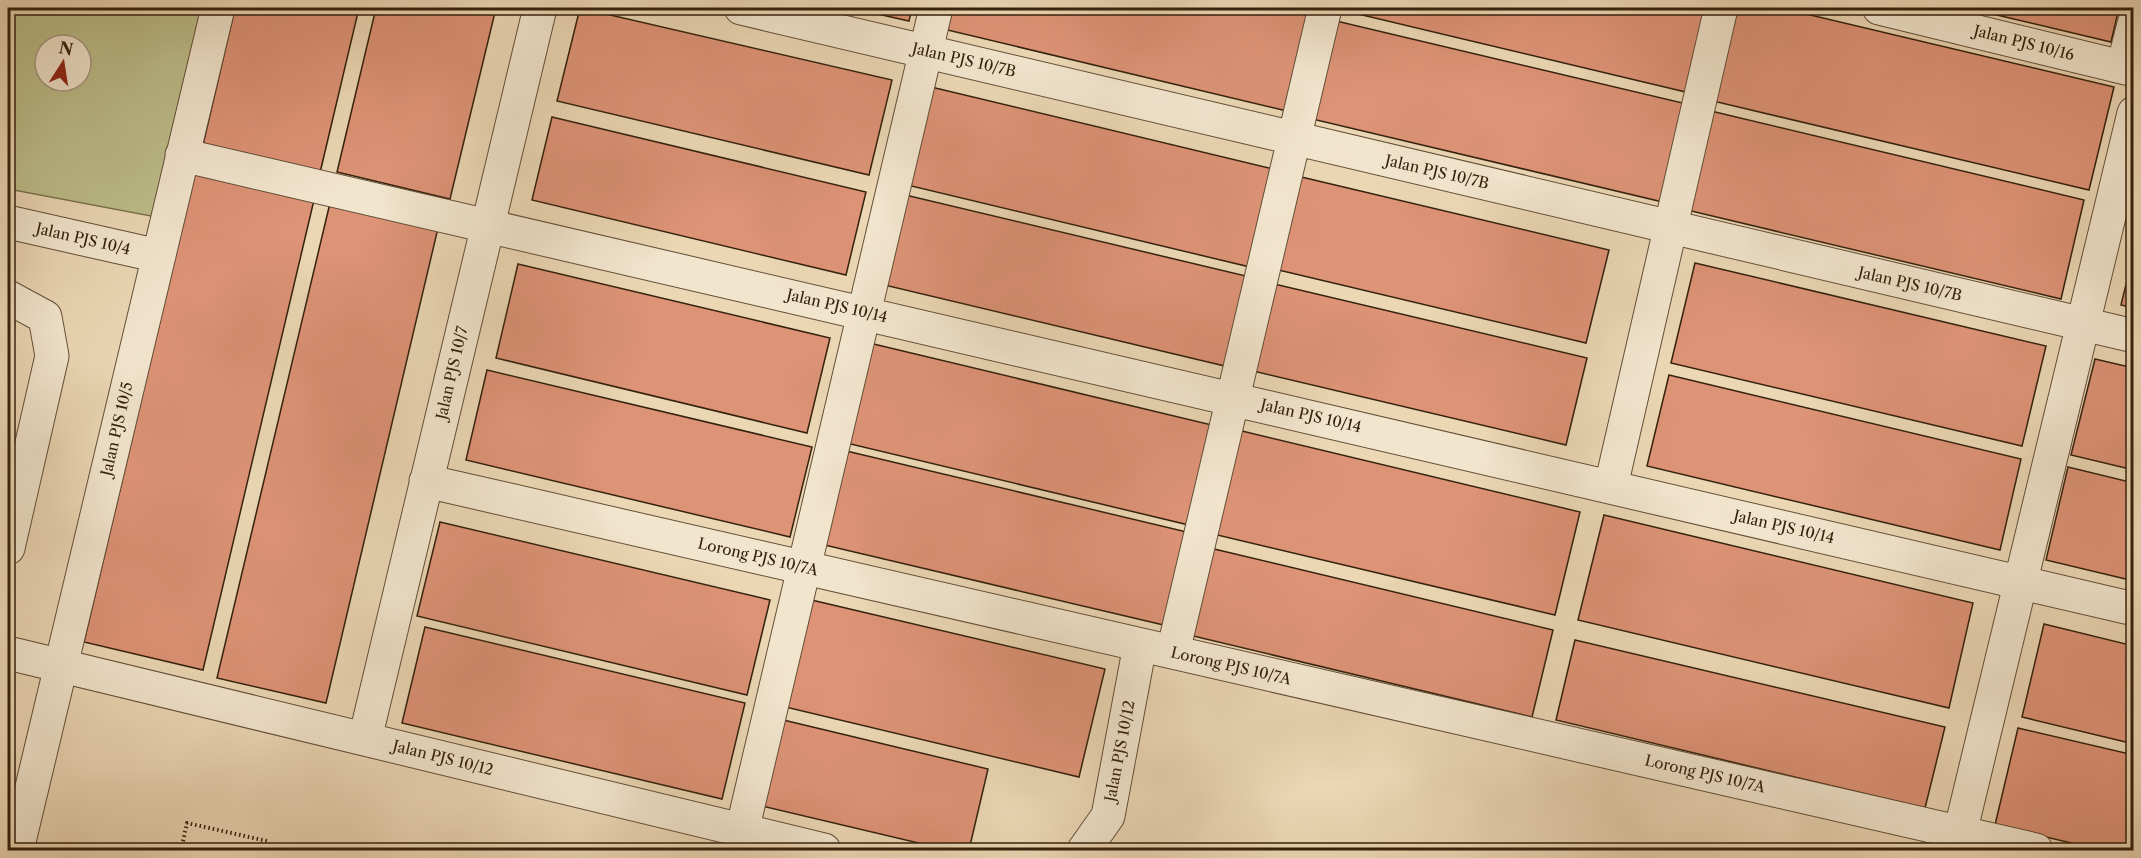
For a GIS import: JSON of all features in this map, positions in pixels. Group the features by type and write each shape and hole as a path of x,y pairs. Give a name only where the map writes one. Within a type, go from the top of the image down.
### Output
{"street":[{"name":"Jalan PJS 10/5","path":"16,850 218,8"},
{"name":"Jalan PJS 10/7","path":"364,739 540,8"},
{"name":"Jalan PJS 10/7B","path":"741,8 2133,336"},
{"path":"742,831 936,8"},
{"path":"1173,652 1324,8"},
{"path":"1611,486 1721,8"},
{"name":"Jalan PJS 10/16","path":"1879,8 2128,69"},
{"path":"2128,69 2133,24"},
{"path":"1960,833 2133,113"},
{"name":"Jalan PJS 10/14","path":"182,155 2133,609"},
{"name":"Jalan PJS 10/4","path":"8,222 159,256"},
{"path":"8,297 45,317 52,356 16,472 8,548"},
{"name":"Lorong PJS 10/7A","path":"426,482 2037,850"},
{"name":"Jalan PJS 10/12","path":"1084,850 1108,816 1140,645"},
{"name":"Jalan PJS 10/12","path":"8,653 824,850"}],"path":[{"path":"181,850 187,823 267,841 265,850"}],"green space":[{"path":"8,8 208,8 156,217 8,189"}],"building":[{"path":"235,8 359,8 319,177 202,149"},
{"path":"376,8 496,8 450,199 337,172"},
{"path":"580,8 892,80 869,175 557,101"},
{"path":"851,8 912,8 909,21"},
{"path":"944,8 1275,8 1310,16 1287,111 939,28"},
{"path":"1333,8 1711,8 1690,93"},
{"path":"1735,8 1781,8 2114,87 2089,190 1713,101"},
{"path":"1967,8 2119,8 2111,42"},
{"path":"1332,20 1691,105 1667,203 1308,118"},
{"path":"927,86 1273,169 1250,267 903,184"},
{"path":"1711,111 2084,200 2061,299 1687,210"},
{"path":"552,117 866,192 846,275 532,200"},
{"path":"195,172 314,200 203,670 84,642"},
{"path":"1293,175 1609,250 1586,343 1270,268"},
{"path":"897,193 1250,277 1229,367 876,283"},
{"path":"330,203 438,228 326,703 217,678"},
{"path":"2134,252 2134,308 2121,305"},
{"path":"1695,263 2046,346 2022,446 1671,363"},
{"path":"518,264 830,338 807,433 496,358"},
{"path":"1270,283 1587,358 1566,445 1249,370"},
{"path":"861,341 1216,426 1193,526 838,441"},
{"path":"2095,359 2134,368 2134,470 2071,455"},
{"path":"487,370 812,447 790,537 466,460"},
{"path":"1669,375 2021,459 2000,550 1647,466"},
{"path":"1238,430 1580,512 1555,615 1213,534"},
{"path":"838,449 1191,533 1168,626 816,543"},
{"path":"2068,467 2134,483 2134,581 2046,560"},
{"path":"1604,515 1973,603 1949,708 1578,620"},
{"path":"440,522 770,600 747,695 417,616"},
{"path":"1210,548 1553,630 1532,717 1189,635"},
{"path":"803,598 1105,669 1079,777 777,705"},
{"path":"2044,624 2134,646 2134,744 2022,717"},
{"path":"425,627 745,703 722,799 402,723"},
{"path":"1575,640 1945,727 1925,808 1556,720"},
{"path":"775,718 988,769 969,850 948,850 754,804"},
{"path":"2018,728 2134,755 2134,850 2101,850 1995,825"}]}
